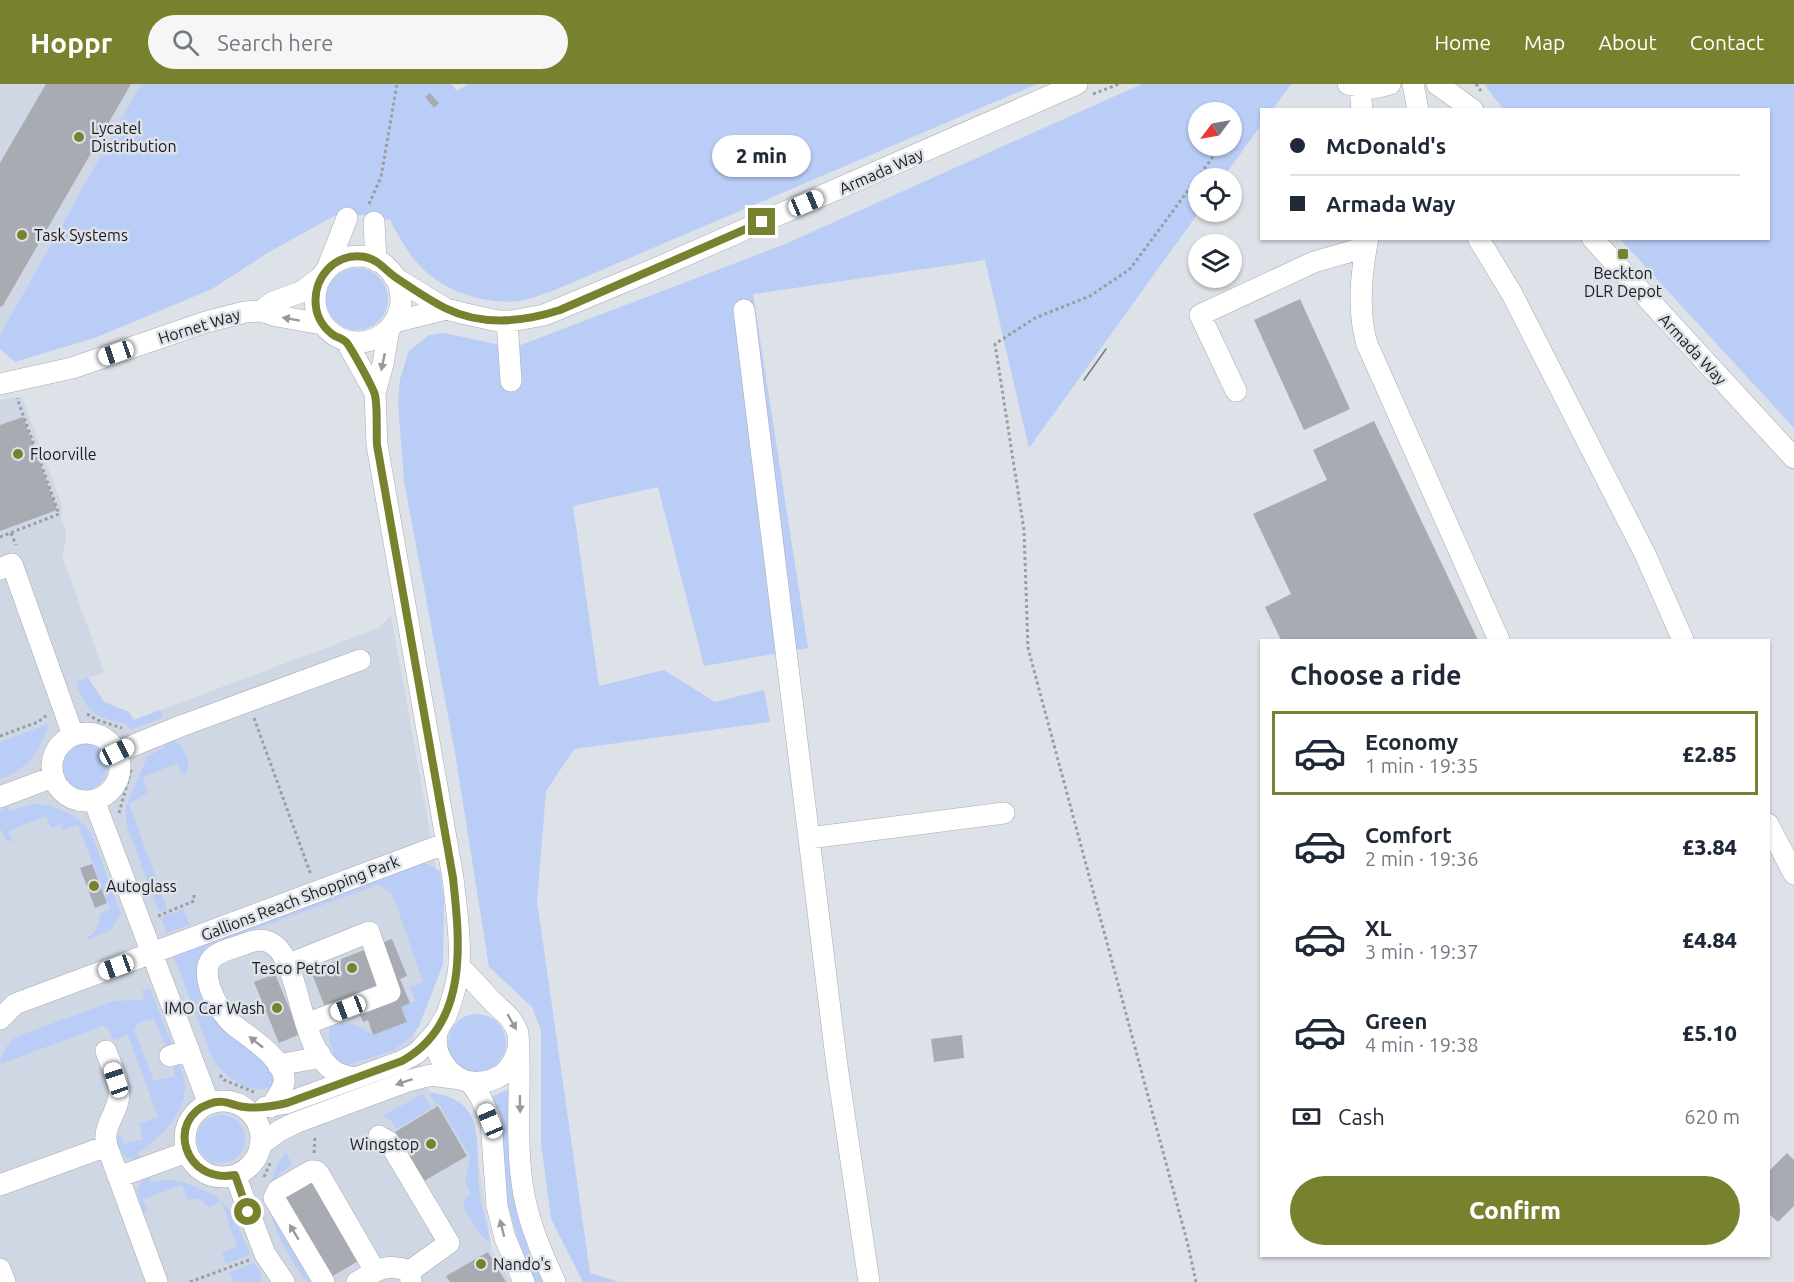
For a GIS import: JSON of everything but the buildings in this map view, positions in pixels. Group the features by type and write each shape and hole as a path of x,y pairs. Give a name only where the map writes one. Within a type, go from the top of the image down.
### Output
{"street":[{"name":"Armada Way","path":"376,261 394,276 446,309 485,319 525,320 560,310 1077,84"},
{"path":"1361,108 1354,86 1374,88 1390,84"},
{"path":"1413,84 1418,108"},
{"path":"1437,84 1471,108"},
{"path":"1459,84 1473,108"},
{"path":"324,273 336,262 356,256 376,261 371,214"},
{"path":"347,218 315,292 316,309 322,324 333,334 346,341 375,393"},
{"path":"1479,240 1512,294 1639,543 1683,639"},
{"name":"Armada Way","path":"1594,240 1794,459"},
{"path":"1236,391 1200,315 1314,262 1367,243 1361,291 1362,318 1367,344 1499,639"},
{"name":"Hornet Way","path":"6,383 72,368 206,322 261,311 273,302 301,292 324,273"},
{"path":"394,276 401,299 375,393 377,445 458,916 459,966 436,1042 443,1064 466,1081 480,1096 490,1121 497,1206 504,1238 524,1282"},
{"name":"Armada Way","path":"346,341 369,341 392,326 446,309"},
{"path":"744,310 837,1066 869,1282"},
{"name":"Hornet Way","path":"261,311 322,324"},
{"path":"507,321 511,381"},
{"path":"6,567 73,735"},
{"path":"117,752 360,660"},
{"path":"93,734 111,744 117,752 119,762 116,782 103,796 94,800 84,801 65,794 53,777 53,757 57,748 73,735 93,734"},
{"path":"0,797 53,777"},
{"path":"94,800 154,954 179,1053 209,1104"},
{"path":"809,838 1004,813"},
{"path":"1770,828 1794,874"},
{"name":"Gallions Reach Shopping Park","path":"19,1003 447,843"},
{"path":"287,965 369,932 390,992 306,1024"},
{"path":"271,1107 284,1083 283,1072 261,1045 228,1020 211,990 207,974 210,961 219,953 256,940 270,942 284,957 306,1024 320,1054 336,1072 354,1078"},
{"path":"459,966 495,1004 505,1011 513,1021 518,1033 521,1167 524,1194 539,1248 555,1282"},
{"path":"495,1004 478,1000 461,1004 442,1022 417,1053 402,1061 354,1078 271,1107 243,1107 232,1102 220,1101 209,1104 191,1118 186,1129 187,1152 201,1170 212,1175 235,1175 252,1163 260,1145 295,1123 408,1081 431,1076 484,1083 508,1070 519,1046"},
{"path":"106,1051 119,1092 117,1104 104,1135 157,1282"},
{"path":"278,1065 311,1059 320,1054"},
{"path":"243,1107 257,1124 260,1145"},
{"path":"357,1282 375,1271 393,1265 411,1276 449,1243 389,1142 378,1137"},
{"path":"0,1185 107,1146"},
{"path":"118,1177 187,1152"},
{"path":"324,1282 274,1198 278,1190 311,1171 320,1174 375,1271"},
{"path":"235,1175 265,1254 284,1282"},
{"path":"0,1269 5,1282"}],"path":[{"path":"371,214 381,177 397,84"},
{"path":"1196,1282 1113,961 1028,648 1024,530 995,344 1035,318 1090,296 1130,269 1214,156"},
{"path":"0,537 59,514 6,383"},
{"path":"248,701 313,880"},
{"path":"82,710 97,720 122,728"},
{"path":"0,736 38,722 50,712"},
{"path":"154,917 194,901 194,894"},
{"path":"190,1282 253,1258"}],"shaded area":[{"path":"0,84 141,84 0,335"},
{"path":"141,84 451,84 457,91 468,84 1037,84 550,292 527,299 487,300 451,289 424,271 403,243 390,220 364,215 334,216 269,252 212,289 97,337 15,362 0,349 0,335"},
{"path":"1142,84 1291,84 1274,108 1260,108 1260,126 1242,152 1242,102 1188,102 1188,156 1239,156 1230,168 1188,168 1188,222 1192,222 1029,448 985,260 753,294 808,648 704,666 658,487 573,506 599,686 664,670 715,702 764,690 770,722 574,749 546,791 537,901 590,1273 619,1282 583,1282 551,1219 541,1143 541,1030 532,1007 489,967 455,753 404,481 398,402 400,379 409,351 429,335 444,333 513,348 783,245"},
{"path":"1484,84 1794,84 1794,428 1621,240 1770,240 1770,108 1502,108"},
{"path":"357,268 369,270 379,277 386,287 388,299 386,311 379,321 369,328 357,330 345,328 335,321 328,311 326,299 328,287 335,277 345,270"},
{"path":"22,397 62,506 61,520 65,528 66,539 62,556 104,672 88,678 104,702 129,712 134,720 379,628 391,615 437,872 437,979 413,1038 430,1092 459,1102 471,1116 492,1250 511,1282 0,1282 0,400"},
{"path":"88,678 104,702 129,712 134,720 160,710 163,718 131,729 127,724 100,716 88,707 76,682"},
{"path":"48,724 42,743 32,758 18,770 0,779 0,742"},
{"path":"170,738 178,743 185,752 188,763 186,772 182,775 177,763 143,777 148,792 129,804 167,909 159,912 127,826 125,810 147,757 166,746 164,740"},
{"path":"84,744 100,751 107,767 100,783 84,790 68,783 61,767 68,751"},
{"path":"32,804 41,804 65,811 79,820 91,833 121,914 111,930 89,939 88,937 94,933 100,914 110,909 78,825 63,830 61,824 51,828 46,816 8,831 12,841 6,841 0,828 0,812 7,806 9,811"},
{"path":"425,863 440,871 444,899 443,964 419,1026 411,1037 392,1051 346,1065 339,1062 333,1055 329,1038 330,1028 341,1023 358,1026 373,1035 407,1021 401,1007 416,1001 410,987 423,982 394,898 389,891 377,885 250,931 199,968 266,1060 276,1083 267,1088 258,1089 249,1088 231,1079 212,1058 174,956"},
{"path":"183,909 189,925 167,933 161,918"},
{"path":"150,988 174,1049 168,1051 154,1019 138,1023 134,1030 154,1081 175,1076 171,1061 178,1059 185,1087 184,1097 176,1116 162,1134 137,1153 141,1159 130,1159 119,1147 115,1137 120,1135 124,1144 143,1139 139,1124 158,1117 128,1035 113,1040 109,1029 103,1026 0,1064 6,1048 18,1036 114,1001 142,1000 145,998 142,990"},
{"path":"477,1014 493,1019 501,1027 506,1043 501,1059 493,1067 477,1072 461,1067 453,1059 448,1043 453,1027 461,1019"},
{"path":"509,1089 521,1223 528,1248 545,1282 535,1282 517,1237 506,1198 501,1118 491,1097"},
{"path":"429,1093 448,1097 462,1104 470,1114 475,1127 479,1189 490,1244 477,1230 463,1206 466,1197 471,1194 465,1183 470,1156 439,1104 436,1105"},
{"path":"423,1094 432,1108 396,1129 391,1120 382,1116"},
{"path":"216,1115 226,1115 238,1122 245,1134 245,1144 238,1156 226,1163 216,1163 201,1152 197,1144 197,1134 208,1119"},
{"path":"286,1152 292,1165 280,1173 273,1185 294,1252 312,1282 306,1281 295,1266 272,1218 271,1186 276,1169"},
{"path":"149,1178 151,1182 169,1180 186,1183 219,1198 219,1203 209,1207 200,1199 188,1200 182,1185 143,1199 148,1211 143,1212 137,1191 142,1181"},
{"path":"221,1200 232,1213 250,1254 226,1264 222,1252 237,1247"},
{"path":"254,1263 262,1282 233,1282 230,1272"}],"tram line":[{"path":"1084,380 1106,349"}],"place":[{"name":"Lycatel Distribution","path":"79,137"},
{"name":"Task Systems","path":"22,235"},
{"name":"Beckton DLR Depot","path":"1623,254"},
{"name":"Floorville","path":"18,454"},
{"name":"Autoglass","path":"94,886"},
{"name":"Tesco Petrol","path":"352,968"},
{"name":"IMO Car Wash","path":"277,1008"},
{"name":"Wingstop","path":"431,1144"},
{"name":"Nando's","path":"481,1264"}],"route":[{"path":"248,1212 235,1175 224,1177 212,1175 201,1170 193,1162 187,1152 185,1140 186,1129 191,1118 209,1104 220,1101 232,1102 243,1107 271,1107 287,1103 402,1061 417,1053 438,1030 447,1014 459,966 458,916 453,878 377,445 375,393 346,341 333,334 322,324 316,309 315,292 321,277 336,262 356,256 366,257 386,267 394,276 446,309 498,321 525,320 560,310 762,222"}]}
